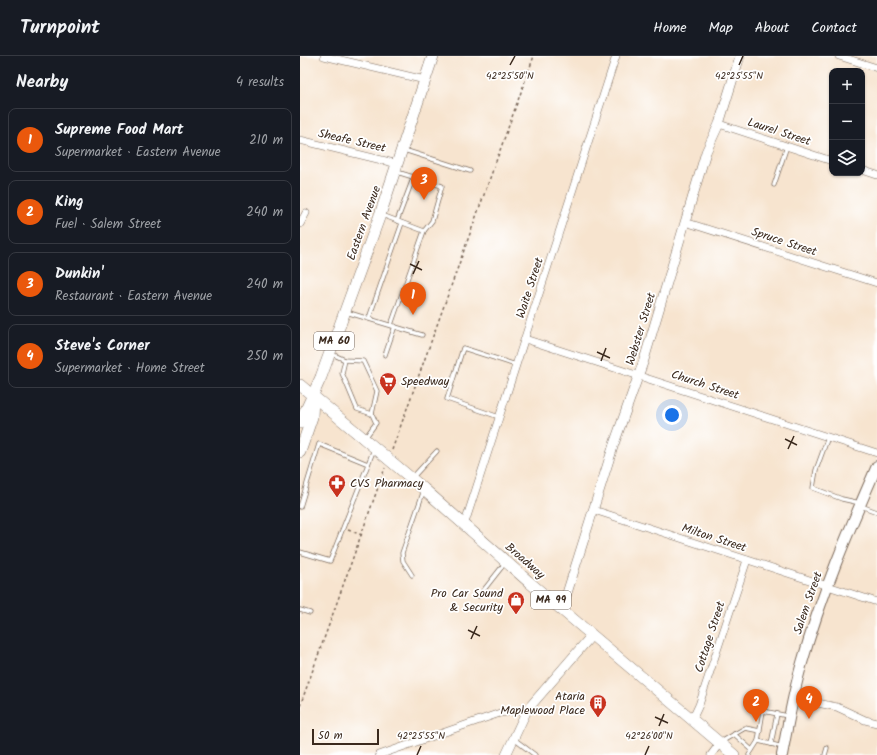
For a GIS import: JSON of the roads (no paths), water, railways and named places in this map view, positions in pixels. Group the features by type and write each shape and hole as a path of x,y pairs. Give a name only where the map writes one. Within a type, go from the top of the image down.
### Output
{"main road":[{"name":"Eastern Avenue","path":"300,423 330,354 397,168 433,56"},
{"name":"Broadway","path":"300,384 424,489 506,562 734,755"},
{"name":"Eastern Avenue","path":"300,452 312,417 313,396"},
{"name":"Salem Street","path":"782,751 802,663 827,586 877,466"}],"street":[{"path":"324,56 425,80"},
{"name":"Waite Street","path":"464,526 616,56"},
{"name":"Webster Street","path":"562,609 614,444 639,375 706,152 719,124 740,56"},
{"path":"840,56 877,68"},
{"name":"Laurel Street","path":"719,124 829,160"},
{"name":"Sheafe Street","path":"300,140 397,168"},
{"path":"865,171 877,175"},
{"path":"300,224 306,214"},
{"name":"Spruce Street","path":"685,222 877,283"},
{"name":"Church Street","path":"525,339 877,453"},
{"name":"Milton Street","path":"594,510 877,602"},
{"name":"Cottage Street","path":"692,720 699,705 747,560"},
{"path":"506,755 527,710 592,635"},
{"path":"793,698 837,707 865,720 877,723"},
{"path":"379,755 500,713 527,710"},
{"path":"711,755 720,743"}],"lane":[{"path":"774,185 787,146"},
{"path":"403,150 470,171"},
{"path":"385,355 393,325 424,231 432,221 442,186 397,168"},
{"path":"397,221 414,176"},
{"path":"380,215 424,231"},
{"path":"369,318 402,223"},
{"path":"345,311 422,335"},
{"path":"499,416 447,399 463,348 517,365"},
{"path":"330,354 345,360 363,360 377,391 372,414 376,423 364,439"},
{"path":"345,360 342,373 357,409 372,414"},
{"path":"828,437 813,488 860,504 877,512"},
{"path":"300,507 319,444 368,464"},
{"path":"300,552 330,561 374,448"},
{"path":"411,478 437,451"},
{"path":"412,575 403,561 402,553 424,489"},
{"path":"479,596 506,562"},
{"path":"300,610 310,612"},
{"path":"748,755 758,742 763,711 789,716"},
{"path":"771,744 777,714"},
{"path":"720,743 745,728 760,731"},
{"path":"734,734 752,750"},
{"path":"514,739 535,755"},
{"path":"758,742 771,744 782,751"},
{"path":"825,755 827,748"}],"place":[{"name":"Dunkin'","path":"424,200"},
{"name":"Supreme Food Mart","path":"413,315"},
{"name":"Speedway","path":"388,396"},
{"name":"CVS Pharmacy","path":"337,498"},
{"name":"Pro Car Sound & Security","path":"516,615"},
{"name":"Ataria Maplewood Place","path":"598,718"},
{"name":"Steve's Corner","path":"809,719"},
{"name":"King","path":"756,722"}]}
